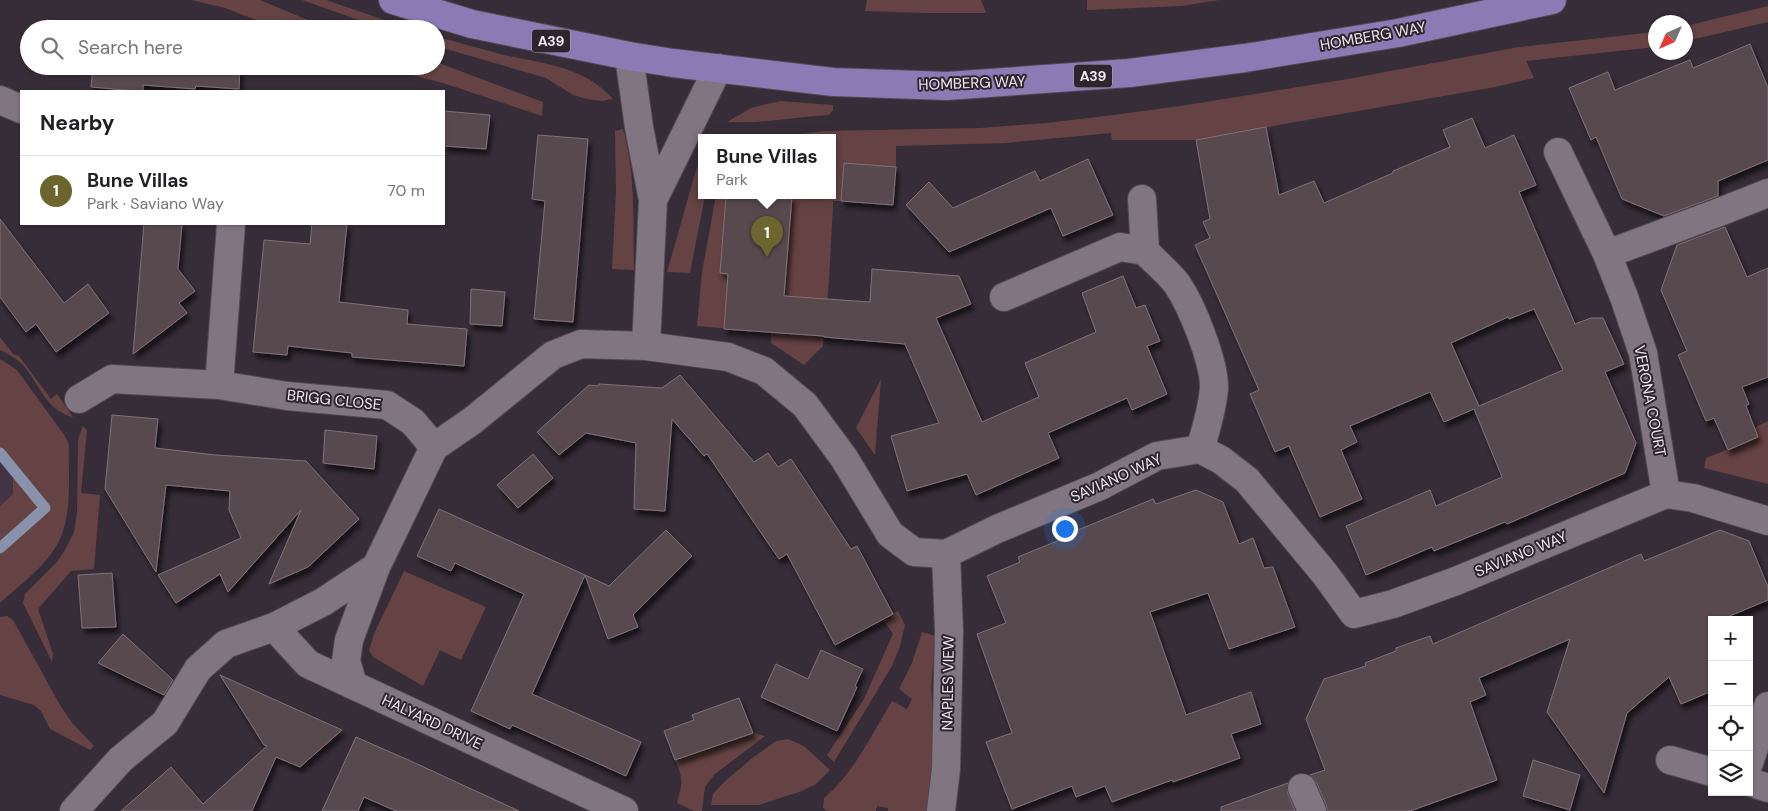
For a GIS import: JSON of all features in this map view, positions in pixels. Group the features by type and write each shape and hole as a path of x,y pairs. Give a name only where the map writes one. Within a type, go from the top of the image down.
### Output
{"main road":[{"name":"HOMBERG WAY","path":"393,0 472,24 629,56 833,82 947,86 1068,79 1254,57 1398,33 1552,0"}],"street":[{"path":"629,56 639,127 653,200 646,346"},
{"path":"653,200 718,68"},
{"path":"0,100 20,109"},
{"name":"VERONA COURT","path":"1558,152 1606,254 1624,298 1642,353 1666,494"},
{"path":"1606,254 1717,214 1768,193"},
{"path":"1142,198 1145,251"},
{"path":"218,385 232,225"},
{"path":"1004,297 1120,247 1145,251 1177,284 1193,313 1208,354 1214,388 1200,449"},
{"name":"SAVIANO WAY","path":"434,447 472,421 553,355 581,344 646,346 728,357 764,371 805,405 844,458 890,534 914,552 946,554 997,529 1100,486 1157,456 1200,449 1221,460 1247,480 1325,574 1354,614 1393,604 1456,581 1666,494"},
{"name":"BRIGG CLOSE","path":"78,399 112,379 218,385 287,396 387,405 413,422 434,447"},
{"path":"353,685 346,662 349,640 376,567 434,447"},
{"path":"1666,494 1693,498 1768,520"},
{"name":"NAPLES VIEW","path":"941,811 946,769 949,631 946,554"},
{"path":"74,811 117,764 165,723 198,669 226,644 274,627 323,602 376,567"},
{"name":"HALYARD DRIVE","path":"274,627 308,664 624,811"},
{"path":"1753,751 1768,706"},
{"path":"1670,760 1708,771"},
{"path":"1753,783 1768,788"}],"shaded area":[{"path":"191,0 260,0 308,20 256,20 225,8"},
{"path":"302,0 326,0 385,20 359,20"},
{"path":"867,0 981,0 986,13 865,11"},
{"path":"1087,0 1219,0 1182,6 1087,10"},
{"path":"1768,6 1768,22 1693,39 1693,24"},
{"path":"1648,33 1648,48 1526,61 1534,78 1495,87 1194,140 1112,140 1111,133 1006,143 896,146 896,167 844,164 841,201 833,201 829,281 823,346 804,365 771,343 771,332 697,326 702,272 715,199 836,199 836,134 802,134 822,131 980,128 1046,123 1187,105 1348,79 1519,47"},
{"path":"445,39 563,68 589,79 613,99 602,101 573,95 546,78 445,49"},
{"path":"445,65 543,102 542,116 443,83 412,75 445,75"},
{"path":"780,101 833,105 833,110 829,115 765,121 727,122 751,108"},
{"path":"623,129 632,181 634,270 612,269 616,193 615,131"},
{"path":"698,165 698,199 704,199 690,273 667,272"},
{"path":"0,337 13,354 19,356 51,399 57,394 73,417 56,409 44,396 23,365 0,350"},
{"path":"0,359 17,370 65,436 69,445 69,486 67,514 60,540 48,558 35,572 0,603 0,506 13,494 13,478 0,461"},
{"path":"881,379 875,455 856,428"},
{"path":"1768,421 1768,484 1704,468 1706,458 1757,438 1754,428"},
{"path":"83,426 87,430 81,493 100,495 94,569 71,571 38,609 53,654 52,662 23,603 25,594 57,562 74,532 77,512 78,439"},
{"path":"0,461 13,478 13,494 0,506"},
{"path":"404,571 486,607 461,660 440,650 423,686 373,657 369,650 374,634"},
{"path":"898,611 905,625 900,646 892,666 834,762 827,755 864,699 893,634 883,619"},
{"path":"7,616 13,620 60,705 73,724 94,746 90,750 50,729 41,711 34,705 0,695 0,617"},
{"path":"922,632 935,636 931,690 936,747 927,811 888,811 888,808 877,806 876,811 827,811 823,808 824,798 835,788 853,765 870,740 892,701 907,709 912,699 899,689 912,663"},
{"path":"753,733 765,736 715,774 705,787 702,811 694,811 677,803 681,782 680,772 675,760"},
{"path":"788,739 804,746 830,770 816,784 802,791 759,805 711,805 713,794 751,759 776,741"}],"building":[{"path":"1750,44 1768,88 1768,160 1718,181 1718,196 1664,216 1622,199 1596,137 1591,140 1569,88 1608,72 1615,90 1690,60 1693,68"},
{"path":"92,75 240,75 239,89 196,86 195,89 143,85 143,90 91,87"},
{"path":"445,111 490,115 486,149 445,146"},
{"path":"1472,118 1485,148 1514,135 1536,185 1519,192 1575,324 1591,318 1603,318 1624,364 1605,372 1636,443 1625,473 1507,524 1505,522 1434,551 1432,547 1366,575 1346,526 1430,490 1436,506 1502,477 1474,409 1444,422 1430,392 1350,426 1357,442 1341,450 1362,499 1320,517 1289,446 1275,452 1250,394 1259,390 1195,245 1210,238 1203,222 1210,219 1196,140 1266,127 1279,195 1314,181 1324,203 1450,147 1443,130","holes":["1534,309 1563,370 1479,406 1451,343 1508,317 1509,319"]},
{"path":"538,135 588,139 573,322 534,319 545,201 532,199"},
{"path":"1088,159 1113,215 1063,236 1051,208 949,252 906,205 929,182 953,208 1035,171 1040,181"},
{"path":"844,163 896,167 893,205 841,201"},
{"path":"726,199 792,199 784,296 870,302 872,269 959,276 971,304 936,318 982,422 1039,397 1025,363 1096,332 1082,293 1123,276 1136,308 1145,305 1160,341 1147,346 1167,394 1132,410 1127,398 1048,433 1059,458 976,495 967,474 907,491 891,436 939,423 905,344 724,329 728,274 720,273"},
{"path":"0,219 64,303 88,284 109,313 56,352 36,324 26,332 0,297"},
{"path":"144,225 182,225 178,269 195,291 179,303 187,313 133,354"},
{"path":"312,225 347,225 339,302 408,310 407,324 467,329 464,366 352,357 352,353 288,346 287,355 253,352 264,240 310,244"},
{"path":"1725,227 1747,277 1768,268 1768,377 1742,387 1749,404 1746,406 1758,437 1728,450 1714,418 1706,421 1678,355 1687,351 1661,290 1677,245"},
{"path":"471,289 505,292 502,326 470,324"},
{"path":"680,375 754,462 768,453 778,467 791,459 851,549 857,546 893,614 835,645 787,554 779,559 707,454 704,456 672,419 665,511 634,509 636,443 586,433 559,455 537,432 589,385 662,388"},
{"path":"112,415 158,419 155,448 216,455 306,461 359,519 308,567 269,584 301,510 228,592 220,574 176,603 158,575 241,538 229,510 230,491 166,485 156,572 105,489"},
{"path":"325,430 377,436 374,469 323,463"},
{"path":"533,454 553,478 518,508 497,485"},
{"path":"1196,490 1223,502 1239,544 1253,538 1264,568 1273,567 1295,627 1229,649 1208,593 1150,612 1186,715 1251,692 1261,724 1231,734 1240,758 1173,782 1172,780 1112,802 1105,786 1076,797 1072,786 1012,809 986,742 1012,733 977,634 1006,623 987,576 1020,562 1018,557 1062,539 1061,537 1153,499 1156,504"},
{"path":"439,509 585,575 532,694 641,742 626,776 512,725 510,729 471,711 524,594 455,563 451,571 417,556"},
{"path":"666,530 692,556 633,615 638,627 608,639 585,575 609,586"},
{"path":"1720,530 1749,541 1768,587 1768,600 1730,616 1708,616 1708,693 1681,704 1669,677 1627,713 1604,793 1547,712 1570,639 1479,678 1486,695 1470,702 1497,780 1410,811 1327,811 1316,782 1310,775 1325,770 1306,719 1324,679 1366,666 1365,663 1396,651 1396,648 1430,636 1433,644 1641,554 1644,561"},
{"path":"112,573 116,627 82,628 78,575"},
{"path":"123,634 173,680 164,695 98,663"},
{"path":"821,650 863,669 837,731 761,697 776,664 808,679"},
{"path":"220,675 342,730 300,767 276,757 252,811 121,811 171,767 203,804 267,746 264,745"},
{"path":"739,698 753,733 675,760 664,731 694,720 692,715"},
{"path":"356,737 519,811 396,811 364,797 358,811 322,811"},
{"path":"1533,760 1580,775 1570,810 1523,796"},
{"path":"1288,783 1288,794 1295,811 1221,811 1221,807"}],"waterway":[{"path":"0,453 45,508 0,548"}],"place":[{"name":"Bune Villas","path":"767,257"}]}
